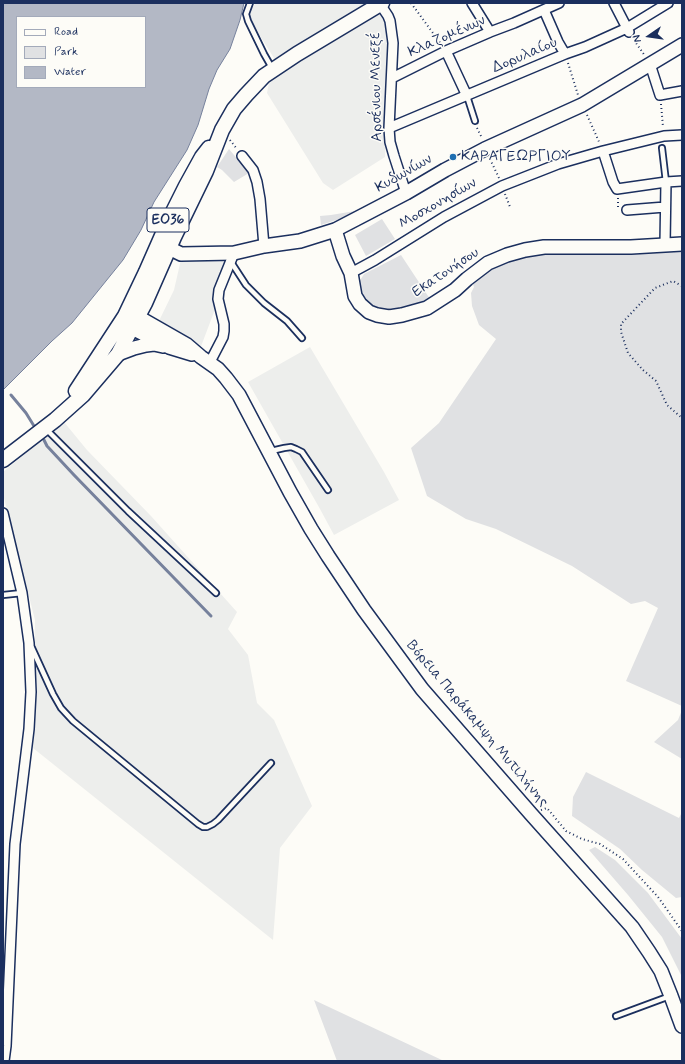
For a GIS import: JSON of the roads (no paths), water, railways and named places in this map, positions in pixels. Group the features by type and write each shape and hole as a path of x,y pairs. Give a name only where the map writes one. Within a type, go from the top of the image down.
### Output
{"main road":[{"name":"ΕΟ36","path":"3,460 50,424 83,395 118,354 132,321 168,222 202,157 222,130 234,109 264,76 381,3"},
{"name":"Κυδωνίων","path":"169,248 181,254 232,257 264,246 300,241 335,230 406,193 484,146 582,105 682,45"},
{"name":"ΕΟ36","path":"50,424 132,321 206,171 222,130"},
{"path":"335,230 343,256 351,273"},
{"name":"Εκατονήσου","path":"351,273 355,296 360,304 369,312 390,317 402,316 427,308 455,290 467,278 488,263 519,252 544,247 682,244"},
{"name":"Βόρεια Παράκαμψη Μυτιλήνης","path":"132,321 169,347 205,360"},
{"name":"Βόρεια Παράκαμψη Μυτιλήνης","path":"132,321 187,345 226,378 238,395 311,529 364,610 422,689 531,814 632,926 661,971 682,1026"},
{"path":"118,354 146,345 154,344 169,347"}],"street":[{"name":"Αρσένιου Μενεξέ","path":"381,3 388,16 393,43 390,142 406,193"},
{"path":"472,3 490,32"},
{"name":"Κλαζομένων","path":"392,78 446,51 559,3"},
{"path":"614,3 628,30"},
{"name":"Δορυλαίου","path":"390,128 566,54 628,30 668,3"},
{"path":"544,10 558,42 566,54"},
{"path":"446,51 467,96"},
{"path":"650,64 660,95 682,91"},
{"name":"Μοσχονησίων","path":"351,273 375,260 444,217 498,188 558,164 603,151 664,136 682,135"},
{"path":"603,151 615,186 682,182"},
{"path":"242,156 253,170 257,182 264,246"},
{"path":"665,244 666,182"},
{"path":"623,210 665,207"},
{"path":"205,360 223,337 224,324 218,299 219,290 232,257"},
{"path":"3,513 22,593 29,643 31,692 29,728 15,844 4,1061"}],"lane":[{"path":"250,3 246,14 248,21 273,70"},
{"path":"467,96 475,121"},
{"path":"662,148 666,182"},
{"path":"232,257 246,286 287,321 302,338"},
{"path":"50,424 128,510 216,593"},
{"path":"269,451 291,448 302,452 328,490"},
{"path":"3,595 22,593"},
{"path":"29,643 53,694 61,708 73,721 198,824 203,826 213,824 270,763"},
{"path":"616,1016 671,996"}],"water":[{"path":"3,3 244,3 230,49 217,70 209,89 198,125 187,150 154,202 141,230 123,260 72,323 3,390"}],"waterway":[{"path":"11,395 26,413 34,426"},
{"path":"44,440 47,446 74,475 211,616"}],"place":[{"name":"ΚΑΡΑΓΕΩΡΓΙΟΥ","path":"453,157"}]}
